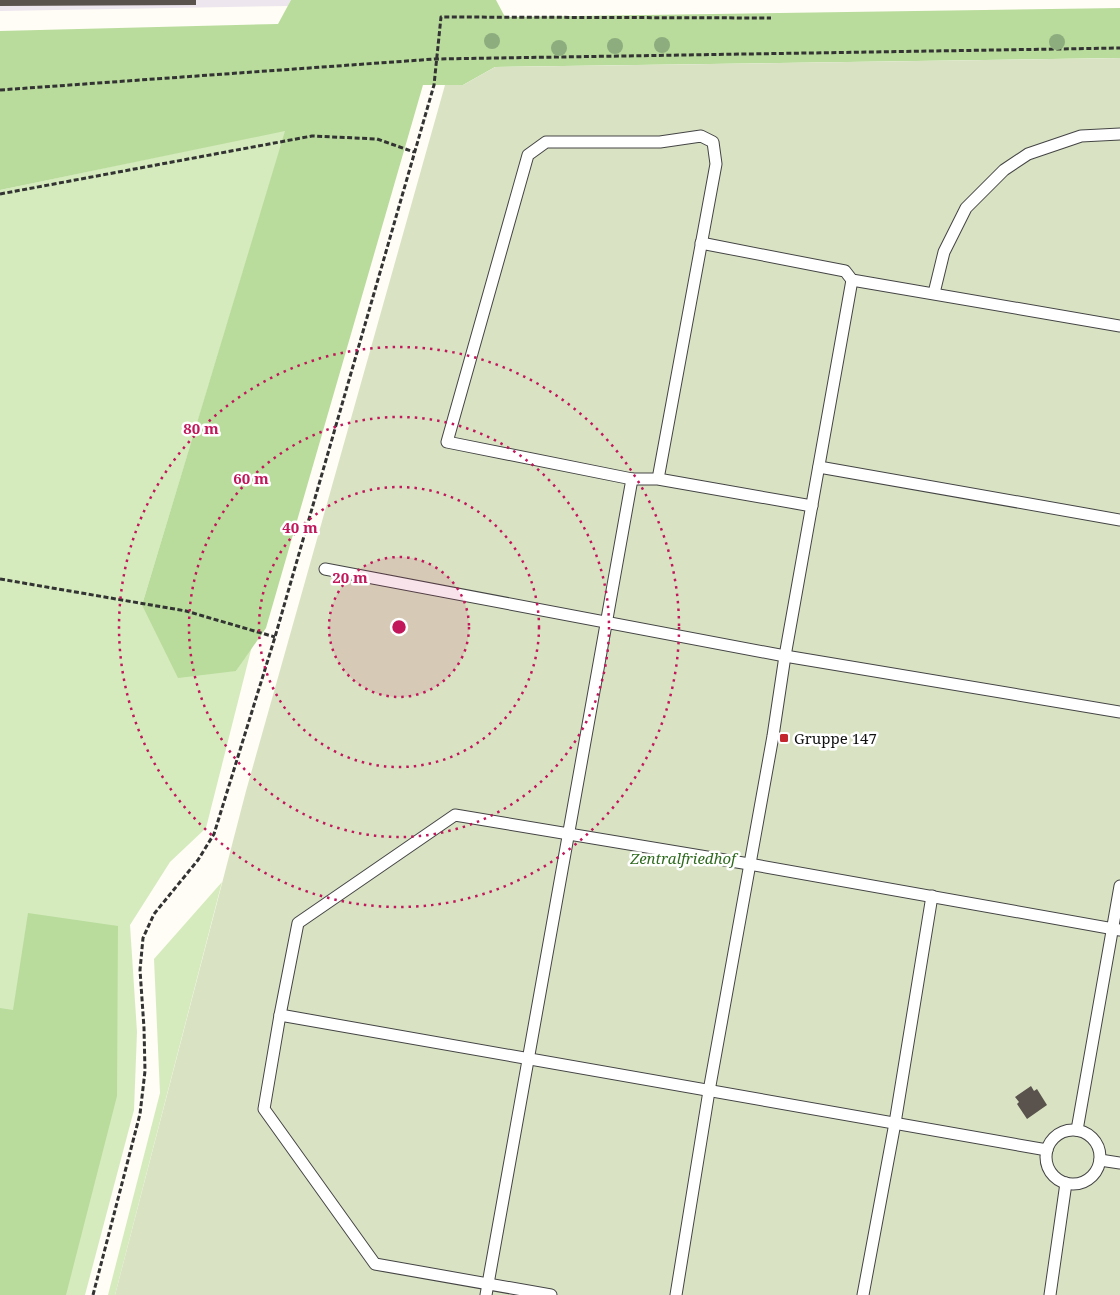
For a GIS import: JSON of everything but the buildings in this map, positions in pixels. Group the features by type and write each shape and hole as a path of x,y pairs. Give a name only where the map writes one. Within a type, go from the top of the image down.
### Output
{"lane":[{"path":"934,293 944,252 966,208 1004,170 1028,154 1080,136 1120,134"},
{"path":"658,479 716,164 713,142 700,136 660,142 546,142 528,155 447,442 632,478 658,479 812,506"},
{"path":"701,243 845,271 852,280 1120,326"},
{"path":"676,1295 709,1091 773,736 784,656 852,280"},
{"path":"819,468 1120,520"},
{"path":"487,1289 632,478"},
{"path":"325,569 784,656 1120,712"},
{"path":"551,1295 487,1289 375,1264 264,1109 298,924 455,815 749,864 1116,929"},
{"path":"1077,1130 1116,929 1120,886"},
{"path":"863,1295 895,1123 932,896"},
{"path":"280,1015 1047,1150"},
{"path":"1069,1130 1077,1130 1092,1137 1100,1151 1100,1160 1098,1169 1085,1181 1076,1184 1066,1183 1052,1174 1046,1159 1047,1150 1055,1137 1069,1130"},
{"path":"1100,1160 1120,1163"},
{"path":"1050,1295 1066,1183"}],"path":[{"path":"93,1295 140,1114 145,1071 140,970 143,938 154,914 198,860 214,834 275,637 434,85 441,18 771,18"},
{"path":"0,90 436,59 1120,48"},
{"path":"0,194 312,136 377,139 414,152"},
{"path":"0,578 186,611 275,637"}],"shaded area":[{"path":"0,0 291,0 288,6 0,11"}],"green space":[{"path":"291,0 496,0 505,17 1120,8 1120,58 495,67 463,85 423,85 266,628 236,671 178,678 142,605 285,131 0,190 0,31 278,24"},
{"name":"Zentralfriedhof","path":"1120,58 1120,1295 115,1295 246,791 445,85 463,85 495,67"},
{"path":"286,130 142,605 236,671 252,646 206,828 170,862 130,925 137,1032 134,1110 85,1295 0,1295 0,190"},
{"path":"222,882 115,1295 108,1295 160,1093 154,959"},
{"path":"28,913 118,926 117,1096 66,1295 0,1295 0,1008 13,1010"}],"place":[{"name":"Gruppe 147","path":"784,738"}]}
